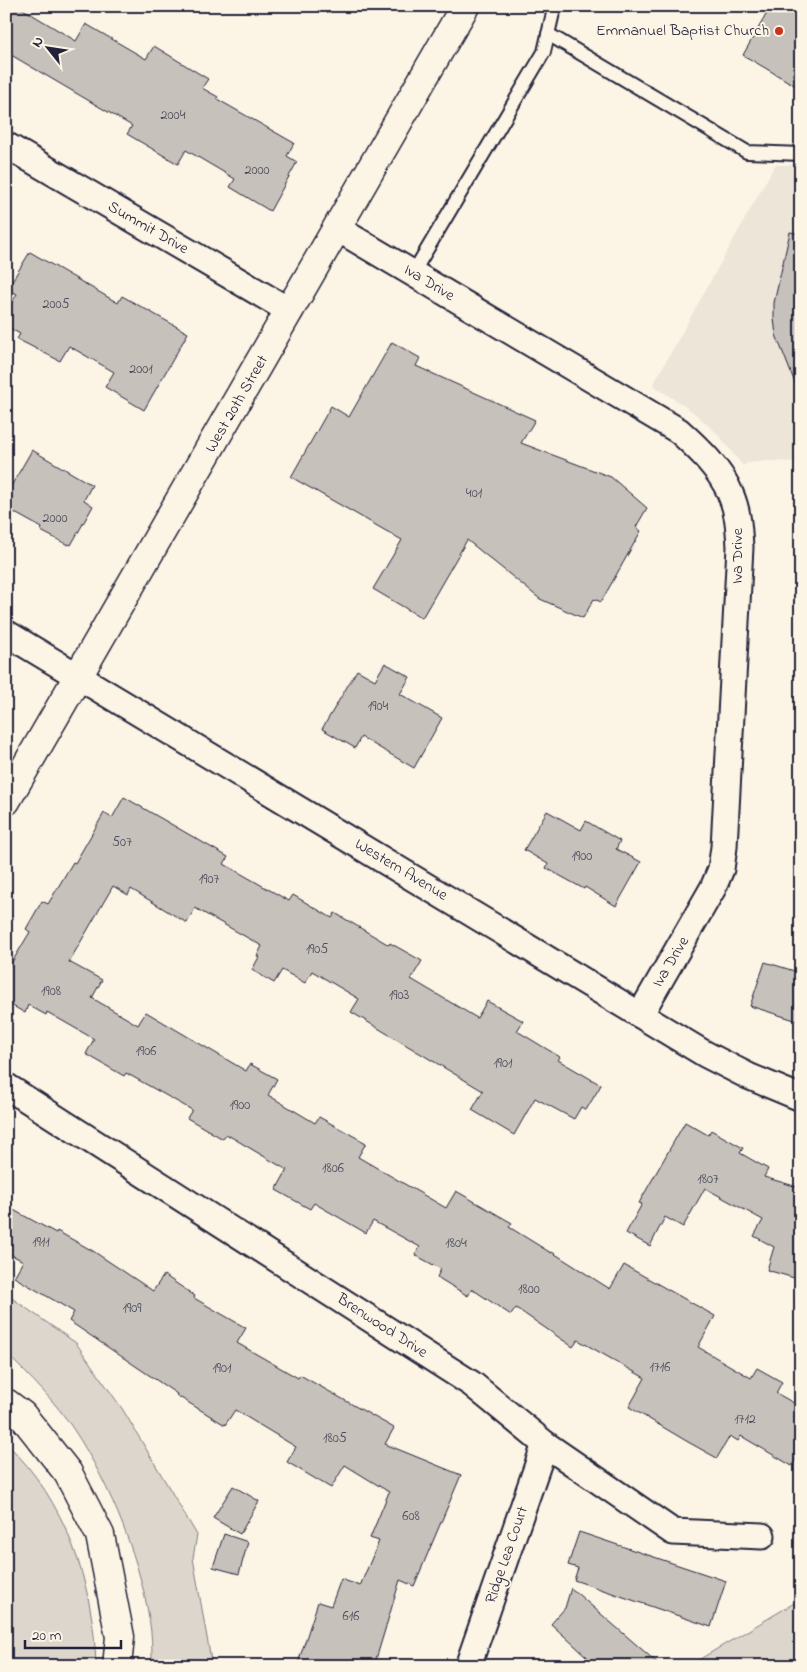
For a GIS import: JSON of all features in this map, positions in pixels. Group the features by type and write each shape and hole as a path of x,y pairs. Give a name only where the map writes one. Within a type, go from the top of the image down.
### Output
{"main road":[{"name":"West 20th Street","path":"6,800 338,229 465,6"},
{"path":"12,1405 68,1473 100,1536 120,1637 118,1666"}],"street":[{"name":"Summit Drive","path":"6,145 290,311"},
{"name":"Iva Drive","path":"338,229 679,431 716,469 730,492 737,516 740,547 724,847 721,869 713,888 640,1015"},
{"name":"Western Avenue","path":"6,633 714,1059 748,1076 801,1098"},
{"name":"Brenwood Drive","path":"6,1086 472,1384 545,1444 673,1532 762,1536"},
{"name":"Ridge Lea Court","path":"468,1666 545,1444"}],"lane":[{"path":"414,273 544,52 553,13 557,6"},
{"path":"548,34 748,152 801,154"}],"shaded area":[{"path":"775,165 801,165 801,462 767,461 747,463 743,466 717,433 693,412 653,385"},
{"path":"6,1294 76,1343 123,1410 197,1535 193,1558 212,1666 152,1666 151,1632 141,1580 113,1501 88,1452 67,1420 51,1400 6,1353"},
{"path":"6,1443 45,1490 73,1545 90,1605 96,1666 6,1666"},
{"path":"801,1599 801,1666 693,1666 695,1662"}],"building":[{"path":"6,6 18,6 76,41 86,24 146,59 154,46 208,79 202,88 218,97 217,99 294,143 287,156 297,162 270,211 230,187 235,179 186,150 178,164 127,134 132,126 6,52"},
{"name":"Emmanuel Baptist Church","path":"771,6 801,6 801,89 743,55"},
{"path":"790,232 801,234 801,393 799,393 776,335 774,319 774,303"},
{"path":"30,252 118,303 122,296 188,333 144,410 105,387 114,372 69,346 60,361 17,339 20,334 6,326 6,312 17,294 7,289"},
{"path":"392,342 420,358 416,366 535,420 521,443 611,477 647,508 636,527 641,531 601,602 594,599 583,618 540,599 467,540 422,618 373,589 402,540 291,477 331,406 349,417"},
{"path":"32,450 92,485 84,500 93,506 71,545 41,531 42,528 6,508 6,495"},
{"path":"385,663 410,677 400,694 442,718 414,768 361,737 355,748 322,729 357,670 375,680"},
{"path":"124,797 228,857 224,864 289,901 293,895 332,918 335,913 389,945 390,943 422,961 411,979 477,1018 487,1001 523,1021 517,1031 560,1057 558,1060 601,1085 586,1110 581,1107 574,1119 535,1098 514,1135 472,1110 483,1091 351,1012 359,999 312,971 305,983 282,970 274,983 252,970 262,946 195,908 187,923 131,889 128,895 113,886 69,962 102,980 92,998 138,1025 146,1012 246,1071 250,1064 277,1079 268,1095 315,1123 319,1117 366,1143 358,1157 446,1208 456,1191 512,1223 509,1227 610,1289 624,1265 715,1316 698,1347 751,1378 757,1368 782,1382 776,1393 801,1407 801,1450 792,1466 741,1436 738,1441 730,1436 717,1458 688,1442 629,1407 645,1378 578,1340 573,1347 516,1308 511,1315 472,1289 468,1296 437,1277 441,1269 415,1255 420,1247 373,1221 366,1233 314,1203 310,1209 276,1190 287,1170 226,1134 223,1139 187,1118 192,1110 126,1073 124,1076 86,1054 94,1039 47,1012 46,1015 28,1005 25,1013 6,1002 6,972 30,932 26,929 42,901 48,904 73,862 75,863 104,813 112,818"},
{"path":"547,811 581,830 586,821 620,841 616,849 641,862 616,906 585,887 584,889 546,868 548,864 524,850"},
{"path":"765,962 801,973 801,1022 750,1006"},
{"path":"685,1122 708,1135 711,1130 743,1148 740,1153 768,1169 764,1177 801,1188 801,1280 767,1270 774,1247 754,1236 763,1220 705,1188 683,1227 665,1217 650,1246 626,1233 642,1204 639,1203"},
{"path":"6,1206 93,1251 153,1291 164,1275 195,1296 194,1298 246,1328 237,1343 298,1378 300,1375 394,1428 385,1444 461,1475 414,1586 400,1580 374,1666 297,1666 318,1602 331,1606 341,1579 360,1586 379,1541 370,1538 389,1492 345,1465 331,1488 287,1462 296,1447 235,1410 225,1425 176,1395 69,1321 74,1312 14,1277 23,1261 6,1252"},
{"path":"233,1486 259,1501 240,1534 213,1518"},
{"path":"579,1532 726,1581 711,1627 574,1580 578,1568 568,1565"},
{"path":"224,1534 248,1542 239,1574 213,1567"},
{"path":"571,1588 661,1666 597,1666 551,1624 565,1608"}],"place":[{"name":"Emmanuel Baptist Church","path":"779,31"}]}
